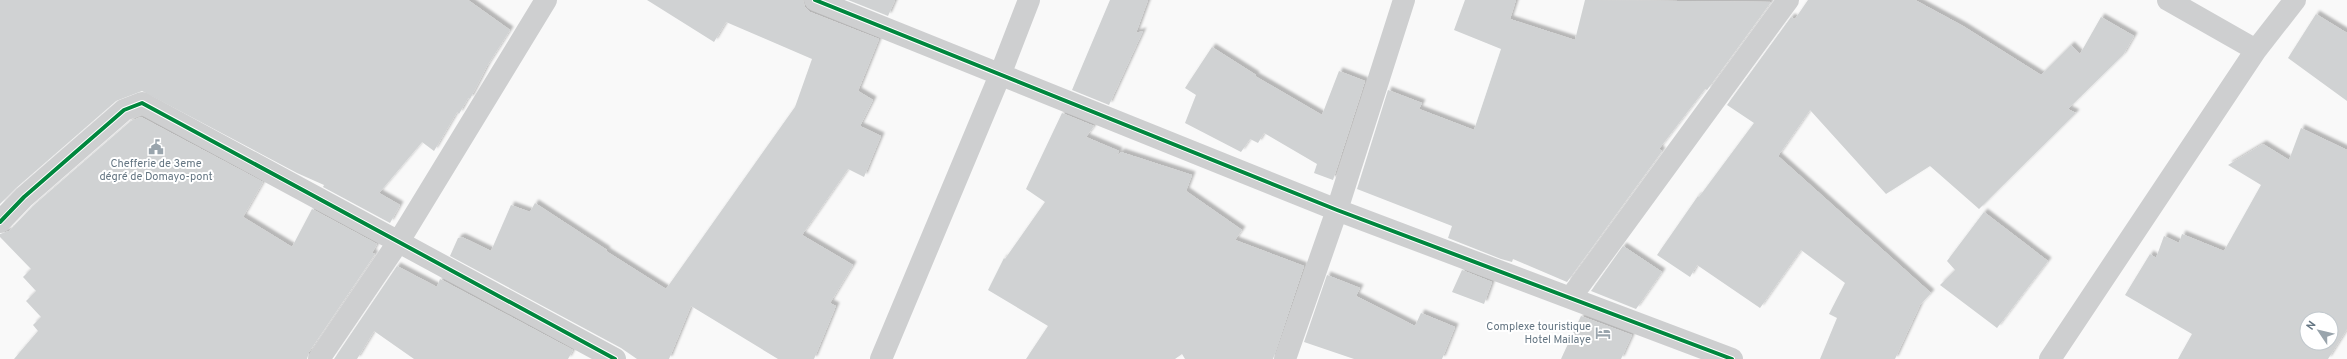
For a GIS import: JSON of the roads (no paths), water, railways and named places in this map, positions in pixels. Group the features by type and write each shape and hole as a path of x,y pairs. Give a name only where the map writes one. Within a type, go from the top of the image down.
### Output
{"street":[{"path":"319,359 399,241 546,0"},
{"path":"815,0 1337,210 1732,359"},
{"path":"881,359 1000,75 1029,0"},
{"path":"1285,359 1337,210 1404,0"},
{"path":"1571,297 1788,0"},
{"path":"2168,0 2256,50"},
{"path":"2050,359 2256,50 2295,0"},
{"path":"0,222 24,197 124,110 142,103 615,359"}],"place":[{"name":"Chefferie de 3eme dégré de Domayo-pont","path":"156,147"},
{"name":"Complexe touristique Hotel Mailaye","path":"1603,333"}]}
